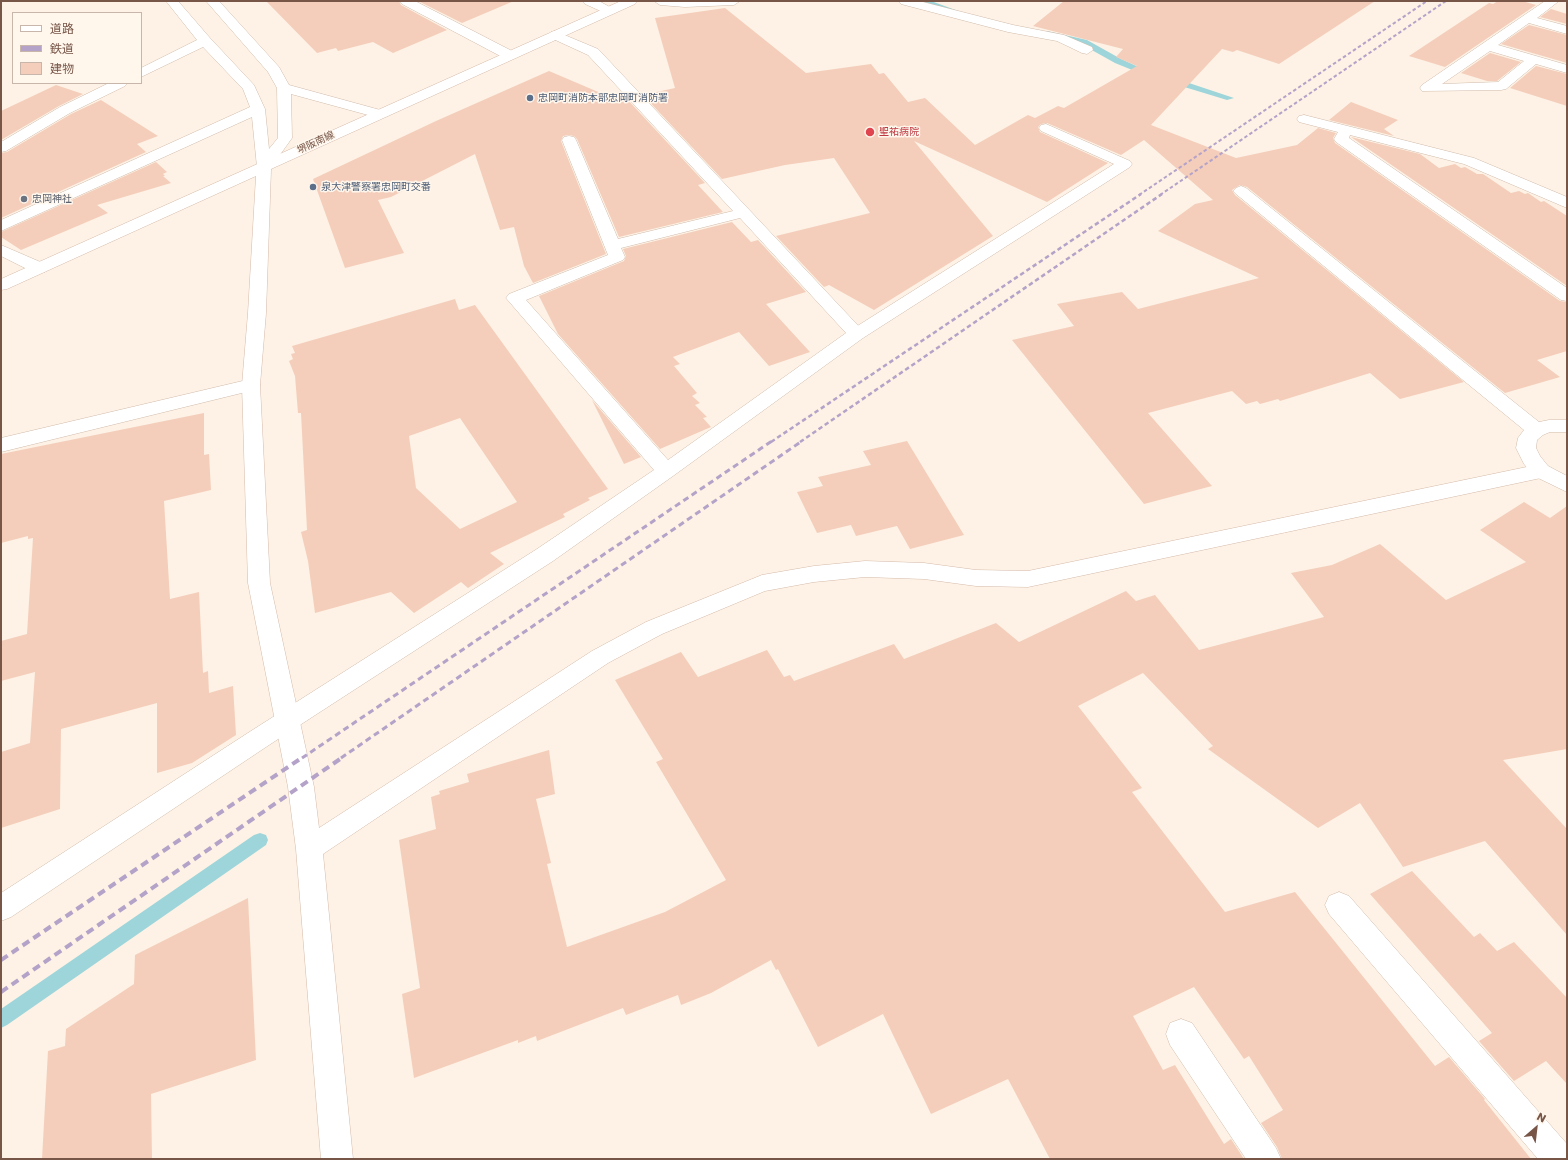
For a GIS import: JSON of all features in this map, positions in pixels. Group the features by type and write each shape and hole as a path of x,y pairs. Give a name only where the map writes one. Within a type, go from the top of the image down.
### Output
{"street":[{"path":"172,1 204,41 249,88 258,109 264,167 258,313 251,385 259,583 301,787 309,849 337,1159"},
{"path":"212,1 274,70 284,88 285,138 264,167"},
{"path":"406,1 509,55"},
{"path":"589,1 609,10"},
{"name":"堺阪南線","path":"1,285 631,1"},
{"path":"660,1 685,3 734,1"},
{"path":"905,1 1012,28 1060,38 1087,50"},
{"path":"1534,59 1501,86 1427,88 1553,1"},
{"path":"1528,19 1567,30"},
{"path":"555,35 593,52 742,213 857,334"},
{"path":"142,72 204,41"},
{"path":"1488,46 1567,68"},
{"path":"1,148 65,110 118,84"},
{"path":"284,88 379,114"},
{"path":"1,226 258,109"},
{"path":"1304,119 1469,161 1567,203"},
{"path":"1,908 545,555 666,472 857,334 1125,164 1046,128"},
{"path":"1346,130 1341,139 1567,296"},
{"path":"570,140 617,257 515,298 666,472"},
{"path":"1241,191 1536,430"},
{"path":"612,245 742,213"},
{"path":"1,250 39,268"},
{"path":"1,445 251,385"},
{"path":"1567,426 1549,426 1536,430 1528,438 1526,448 1531,459 1541,471 1567,485"},
{"path":"309,849 600,657 654,628 719,600 762,584 814,574 865,569 924,571 976,578 1028,579 1541,471"},
{"path":"1,890 56,871"},
{"path":"1339,905 1559,1159"},
{"path":"1181,1034 1265,1159"}],"building":[{"path":"266,1 399,1 401,5 447,30 393,53 373,42 338,51 336,48 317,53"},
{"path":"418,1 514,1 462,23"},
{"path":"1064,1 1375,1 1279,64 1237,50 1233,52 1222,49 1151,125 1236,158 1297,145 1318,128 1336,133 1333,138 1335,143 1560,301 1567,302 1567,351 1537,360 1560,377 1505,393 1247,187 1240,185 1232,190 1235,195 1464,382 1400,399 1370,373 1280,401 1278,399 1260,404 1257,401 1246,404 1232,391 1148,413 1212,486 1144,504 1012,340 1074,326 1057,304 1122,292 1138,309 1259,278 1158,231 1195,204 1213,200 1144,140 1121,155 1047,123 1041,124 1038,127 1040,132 1108,163 1047,202 914,141 993,236 874,310 829,285 824,287 776,236 870,213 834,158 785,165 722,179 643,95 675,88 655,18 725,8 806,73 871,64 879,74 884,73 908,102 925,98 975,145 1028,115 1035,118 1058,106 1064,108 1137,66 1116,57 1123,49 1033,26"},
{"path":"1498,1 1522,1 1536,5 1445,67 1409,56 1489,3 1493,4"},
{"path":"1551,9 1567,14 1567,24 1540,17"},
{"path":"1529,25 1567,35 1567,63 1501,44"},
{"path":"1490,53 1521,62 1497,81 1487,81 1461,73"},
{"path":"1536,66 1567,74 1567,106 1510,88"},
{"path":"549,71 617,100 626,98 705,183 698,185 723,212 619,237 577,139 574,136 569,135 563,136 561,141 606,254 533,283 524,266 514,227 500,230 475,154 391,197 378,200 404,253 345,268 313,179 436,121"},
{"path":"56,85 83,94 59,106 1,140 1,111"},
{"path":"101,100 158,136 137,144 146,152 1,218 1,153 7,152 71,114"},
{"path":"1351,102 1398,120 1384,129 1394,136 1329,120"},
{"path":"1351,137 1420,154 1439,168 1455,164 1461,168 1465,167 1477,174 1483,174 1511,193 1519,191 1525,194 1528,193 1541,202 1544,201 1567,216 1567,286"},
{"path":"156,162 167,172 163,174 165,176 163,176 171,183 97,205 108,213 21,250 1,237 1,232"},
{"path":"732,222 751,242 758,240 806,292 766,304 810,352 769,366 739,332 673,357 680,364 674,366 697,393 692,396 700,403 695,405 707,417 703,418 711,427 660,449 558,334 539,296 624,261 626,256 623,249"},
{"path":"455,299 459,310 475,305 608,489 588,498 590,500 563,514 565,517 490,553 504,564 468,588 461,582 414,613 391,592 315,613 308,561 301,532 307,530 301,413 298,413 295,376 289,361 293,359 291,354 295,353 292,346","holes":["460,418 517,502 460,529 416,488 409,436"]},
{"path":"592,400 641,457 624,464"},
{"path":"204,413 204,455 209,454 211,490 164,501 170,599 199,592 203,673 208,671 209,693 233,686 236,735 192,763 157,773 157,703 61,729 60,809 1,828 1,752 30,743 35,672 1,681 1,641 27,634 33,538 28,539 28,536 1,543 1,454"},
{"path":"907,441 964,535 910,549 897,526 856,536 851,525 817,533 797,492 823,486 818,477 871,465 863,451"},
{"path":"1524,502 1550,518 1567,506 1567,749 1503,760 1567,829 1567,935 1485,841 1403,867 1360,803 1318,828 1208,749 1213,746 1143,673 1078,706 1142,788 1132,792 1225,912 1295,892 1435,1066 1449,1057 1485,1099 1484,1100 1531,1159 1282,1159 1277,1147 1261,1123 1283,1110 1249,1056 1244,1059 1194,987 1133,1016 1163,1070 1175,1065 1224,1144 1231,1139 1244,1159 1050,1159 1008,1079 931,1114 883,1014 818,1047 778,969 776,970 771,960 711,993 681,1005 678,995 626,1015 623,1008 537,1041 536,1036 518,1043 518,1040 414,1078 402,994 420,988 399,840 436,829 431,797 440,794 439,791 469,782 467,774 549,750 555,794 536,799 551,863 547,864 567,947 665,912 726,880 656,762 663,759 615,680 681,652 698,677 767,650 784,677 790,675 794,681 894,644 904,659 996,623 1019,642 1126,591 1136,601 1155,595 1199,650 1324,617 1291,573 1332,565 1380,544 1446,600 1526,562 1480,530"},
{"path":"1412,871 1474,937 1480,933 1497,951 1514,942 1567,998 1567,1084 1546,1061 1514,1081 1479,1041 1492,1033 1370,894"},
{"path":"248,898 256,1060 151,1094 152,1159 42,1159 48,1051 65,1046 66,1029 134,984 135,955"}],"waterway":[{"path":"924,1 957,12"},
{"path":"1050,33 1084,42 1118,61 1150,74"},
{"path":"1171,80 1230,98"},
{"path":"1,1019 260,840"}],"railway":[{"path":"1139,195 1427,1"},
{"path":"1160,195 1446,1"},
{"path":"771,442 1141,194"},
{"path":"800,442 1162,194"},
{"path":"302,758 772,441"},
{"path":"341,758 802,441"},
{"path":"1,960 303,757"},
{"path":"1,992 343,757"}],"place":[{"name":"忠岡町消防本部忠岡町消防署","path":"530,98"},
{"name":"聖祐病院","path":"870,132"},
{"name":"泉大津警察署忠岡町交番","path":"313,187"},
{"name":"忠岡神社","path":"24,199"}]}
